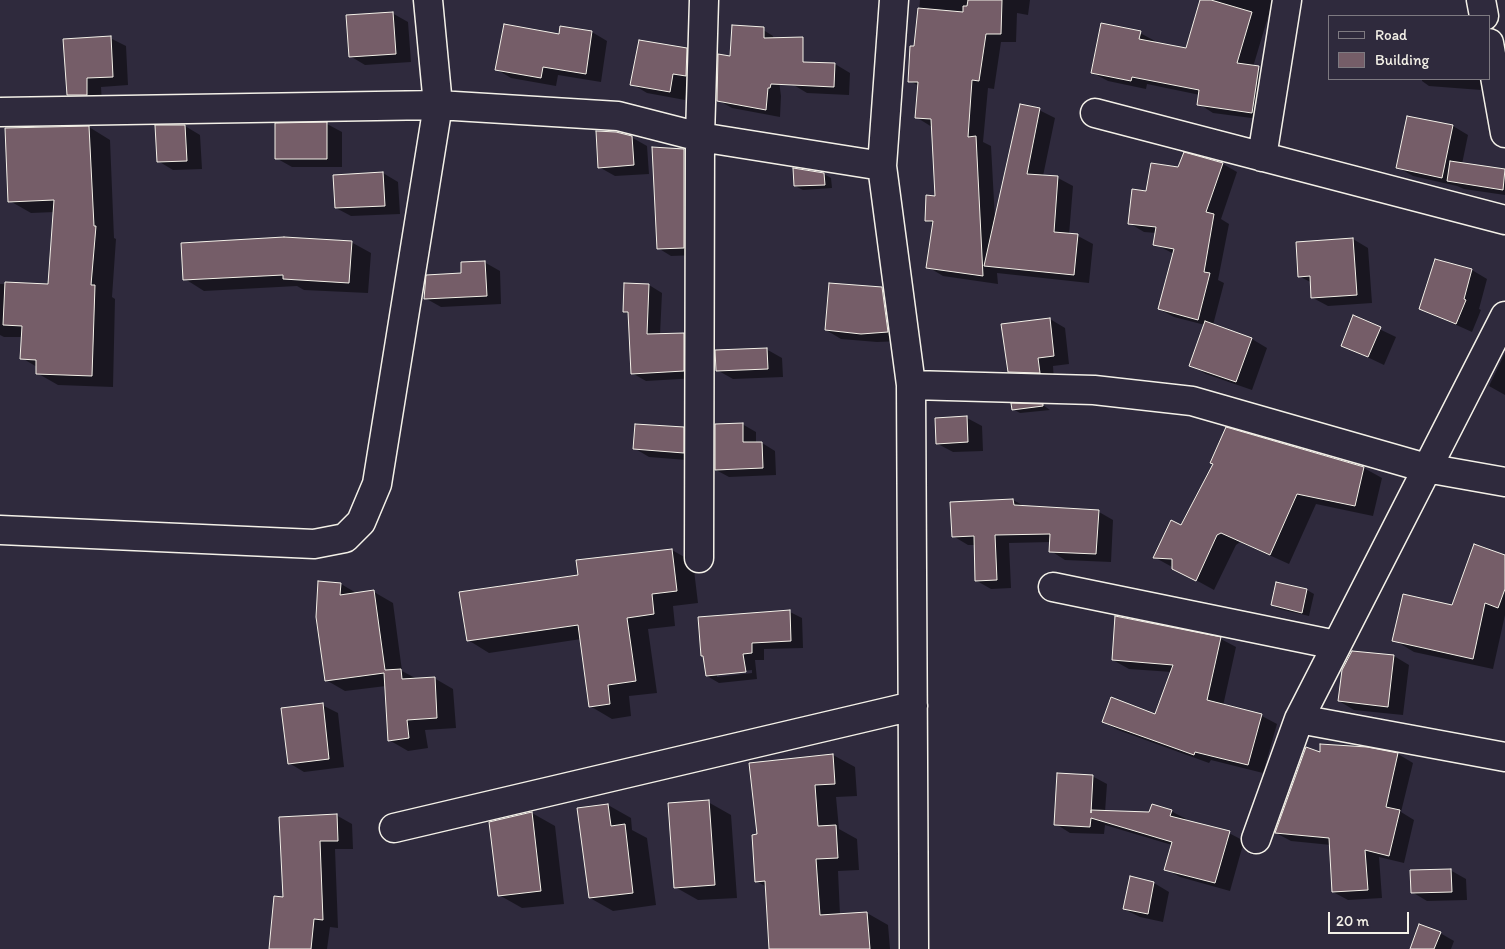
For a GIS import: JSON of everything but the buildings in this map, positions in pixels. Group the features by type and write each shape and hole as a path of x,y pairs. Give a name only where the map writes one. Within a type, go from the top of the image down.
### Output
{"street":[{"path":"0,530 314,544 346,538 361,522 377,484 438,105 428,0"},
{"path":"699,558 700,137 704,0"},
{"path":"894,0 882,166 911,385 914,949"},
{"path":"1262,157 1287,0"},
{"path":"1481,0 1484,15"},
{"path":"1490,49 1505,133"},
{"path":"0,112 438,105 618,116 700,137 882,166"},
{"path":"1095,113 1505,220"},
{"path":"1256,839 1299,719 1505,316"},
{"path":"911,385 1094,390 1192,401 1426,468 1505,482"},
{"path":"1053,587 1336,645"},
{"path":"394,828 913,706"},
{"path":"1299,719 1505,757"}]}
